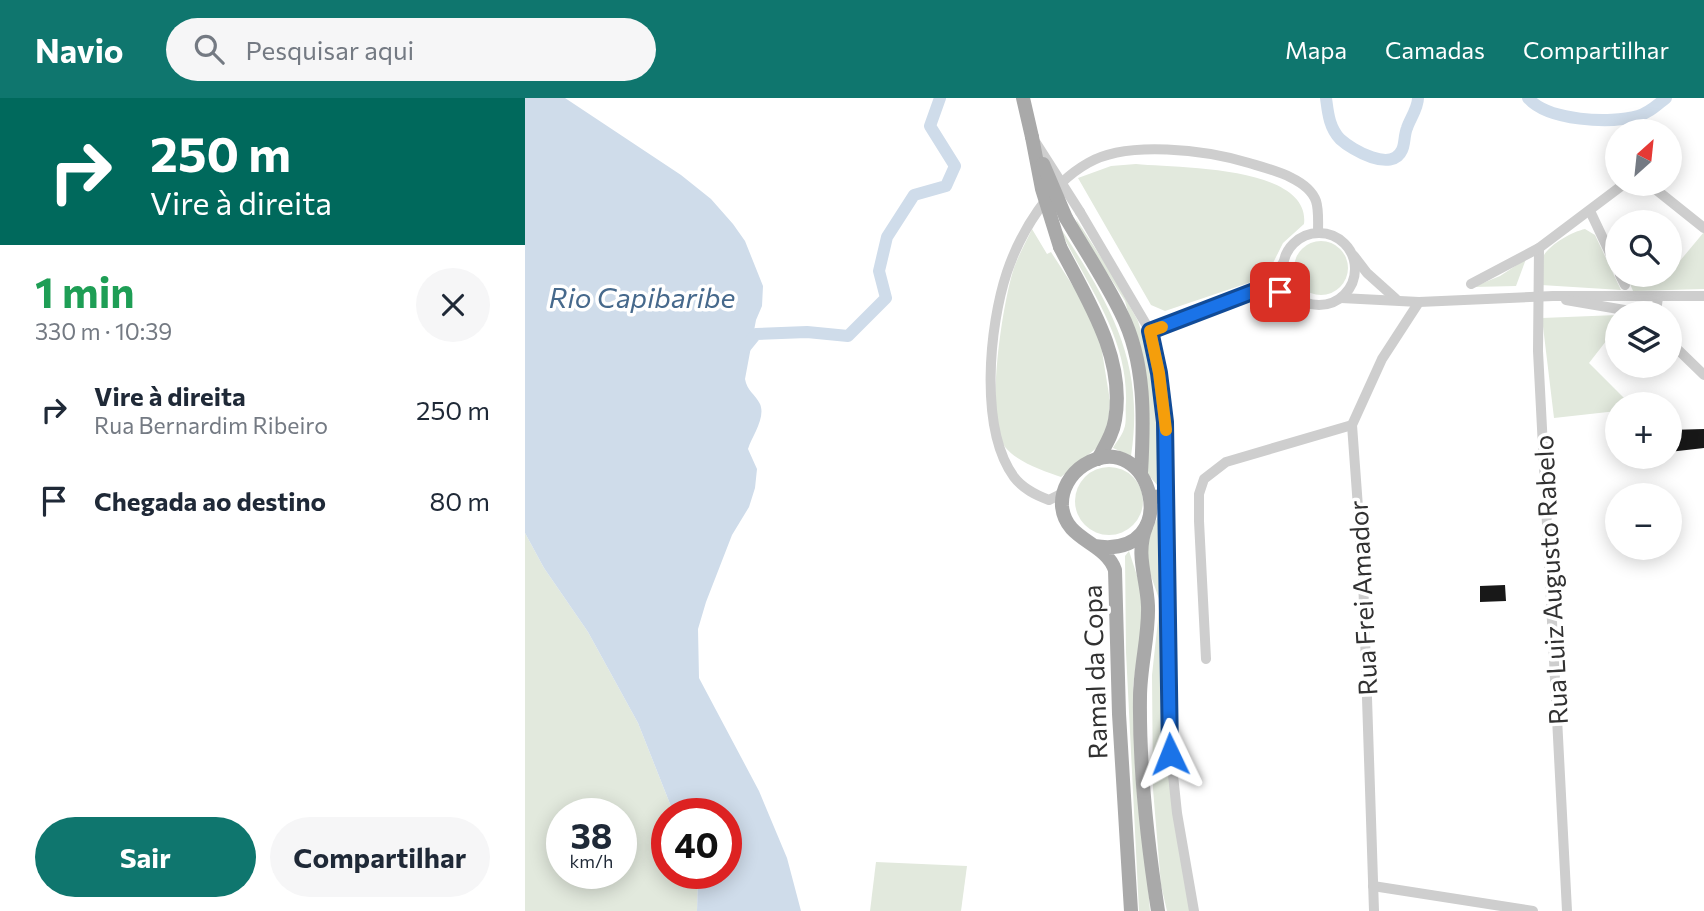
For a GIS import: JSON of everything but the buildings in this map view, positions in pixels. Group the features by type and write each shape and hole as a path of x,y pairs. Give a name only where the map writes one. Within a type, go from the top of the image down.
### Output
{"main road":[{"path":"1023,98 1042,189 1060,247 1097,316 1110,352 1116,391 1116,418 1111,436 1098,459"},
{"path":"1032,137 1122,314 1133,344 1143,397 1141,473"},
{"path":"1063,493 1075,471 1098,459 1121,460 1141,473 1148,484 1152,497 1148,523 1129,542 1118,547 1094,546"},
{"name":"Ramal da Copa","path":"1063,493 1062,507 1072,531 1112,562 1116,579 1119,714 1131,911"},
{"path":"1152,497 1168,496"},
{"name":"Ramal da Copa","path":"1148,523 1141,547 1148,606 1142,661 1140,727 1148,847 1158,911"}],"street":[{"path":"1063,493 1049,500 1029,492 1014,477 997,448 991,405 992,363 999,303 1008,270 1044,201 1064,180 1089,162 1126,150 1227,156 1266,168 1307,188 1316,201 1318,233"},
{"path":"1471,284 1539,248 1609,196"},
{"path":"1664,196 1704,228"},
{"path":"1590,211 1605,243"},
{"path":"1073,215 1150,331 1159,373 1165,422 1168,496 1169,737 1177,813 1194,911"},
{"path":"1150,331 1265,287 1283,263 1293,243 1302,236 1318,233 1336,237 1367,273 1396,299"},
{"name":"Rua Luiz Augusto Rabelo","path":"1539,248 1537,297 1567,911"},
{"path":"1265,287 1318,305 1331,304 1350,289 1355,277 1352,253"},
{"path":"1283,263 1283,276 1295,297"},
{"path":"1341,298 1419,302 1553,296 1704,296"},
{"path":"1553,296 1605,308"},
{"path":"1658,297 1658,301"},
{"name":"Rua Frei Amador","path":"1374,911 1363,576 1352,425 1382,359 1419,302"},
{"path":"1682,354 1704,375"},
{"path":"1206,659 1199,521 1199,494 1204,479 1226,462 1352,425"},
{"path":"1373,886 1533,911"}],"shaded area":[{"path":"1136,164 1209,169 1264,180 1286,190 1300,205 1304,224 1283,243 1266,277 1165,311 1151,305 1078,178 1111,166"},
{"path":"1076,219 1112,274 1138,321 1152,365 1162,427 1167,601 1164,681 1167,739 1191,911 1167,911 1161,885 1153,789 1152,675 1160,602 1148,567 1147,538 1158,517 1158,486 1145,471 1146,377 1125,301 1079,229"},
{"path":"1056,221 1106,304 1127,359 1133,389 1131,456 1113,448 1123,432 1126,419 1125,377 1120,353 1102,308"},
{"path":"1032,229 1047,254 1051,252 1084,303 1100,339 1110,401 1108,425 1099,446 1061,477 1016,457 1005,447 999,433 996,412 997,359 1005,306 1014,268"},
{"path":"1585,229 1595,235 1605,256 1605,287 1620,287 1621,290 1541,285 1543,256 1573,233"},
{"path":"1704,232 1704,289 1633,291 1631,287 1682,287 1682,258"},
{"path":"1321,241 1340,249 1348,268 1340,287 1321,295 1302,287 1294,268 1302,249"},
{"path":"1526,259 1516,286 1473,287 1500,276"},
{"path":"1605,315 1605,342 1589,363 1618,392 1605,392 1605,412 1554,418 1542,318"},
{"path":"1109,467 1122,470 1133,477 1140,488 1143,501 1140,514 1133,525 1122,532 1109,535 1096,532 1085,525 1078,514 1075,501 1078,488 1085,477 1096,470"},
{"path":"525,533 544,568 588,632 638,723 668,798 651,798 651,889 698,889 697,911 525,911"},
{"path":"1129,551 1141,588 1143,616 1133,686 1150,911 1139,911 1126,652 1125,556"},
{"path":"876,862 967,866 961,911 870,911"}],"water":[{"name":"Rio Capibaribe","path":"525,98 565,98 681,175 711,199 745,241 763,286 762,306 756,320 745,379 761,409 760,421 748,449 757,469 755,488 749,507 732,535 698,629 699,678 759,791 787,858 801,911 697,911 698,889 742,889 742,798 668,798 638,723 588,632 544,568 525,533"}],"waterway":[{"path":"743,350 756,334 807,332 848,336 886,298 879,271 887,237 914,195 946,186 955,166 930,126 940,98"},
{"path":"1326,98 1331,125 1340,139 1353,149 1381,160 1397,157 1402,150 1418,98"},
{"path":"1528,98 1550,112 1596,120 1638,116 1666,98"}],"slow traffic":[{"path":"1162,327 1150,331 1159,373 1166,430"}],"route":[{"path":"1170,754 1165,422 1150,331 1265,287 1280,292"}]}
